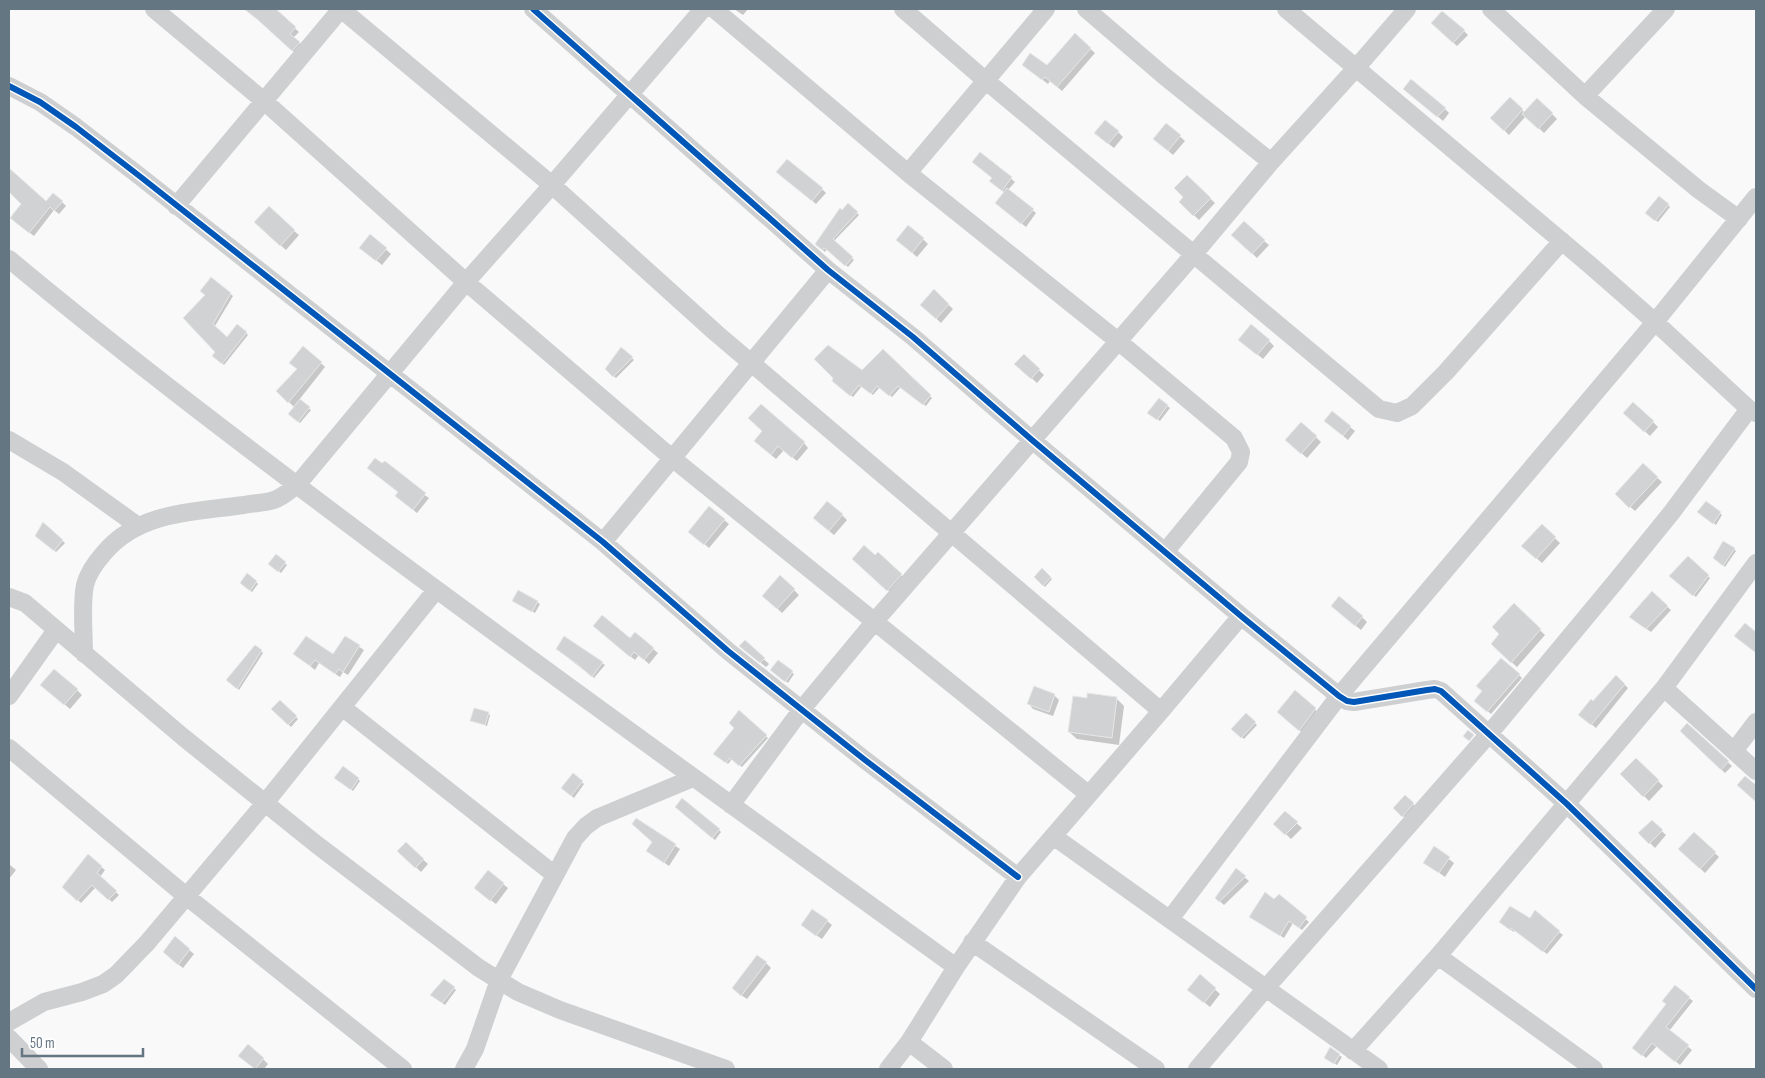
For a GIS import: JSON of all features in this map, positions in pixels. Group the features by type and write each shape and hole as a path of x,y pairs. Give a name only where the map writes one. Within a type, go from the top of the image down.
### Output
{"street":[{"path":"154,9 264,101 466,282 672,458 1088,794"},
{"path":"176,206 341,9 552,184 716,333 952,532 1161,712"},
{"path":"532,9 828,270 913,337 1032,440 1339,696 1347,701 1354,702 1435,689 1441,691 1568,804 1756,989"},
{"path":"84,654 85,587 89,574 97,560 109,547 123,534 138,526 169,515 275,500 297,485 466,282 703,9"},
{"path":"714,9 908,173 1118,341 1234,438 1241,452 1240,462 1165,552"},
{"path":"902,9 1379,409 1397,413 1412,406 1446,372 1562,241"},
{"path":"908,173 1046,9"},
{"path":"1086,9 1271,162"},
{"path":"1198,1069 1266,988 1488,734 1666,520 1753,411 1562,241 1286,9"},
{"path":"731,805 802,710 874,621 1194,254 1271,162 1407,9"},
{"path":"1491,9 1585,96 1699,190 1739,219"},
{"path":"1585,96 1666,9"},
{"path":"9,86 40,102 76,127 603,542 728,651 802,710 1018,877"},
{"path":"1170,919 1339,696 1655,322 1756,197"},
{"path":"9,259 89,326 436,590 565,686 956,967"},
{"path":"603,542 828,270"},
{"path":"9,440 63,472 138,526"},
{"path":"1353,1051 1438,956 1664,688 1756,563"},
{"path":"9,1022 44,1002 82,992 110,980 147,943 264,803 436,590"},
{"path":"9,597 25,603 264,803 478,968 518,992 560,1010 726,1069"},
{"path":"888,1069 909,1042 972,942 1018,877 1161,712 1241,616"},
{"path":"9,696 56,630"},
{"path":"1664,688 1756,770"},
{"path":"342,707 555,875"},
{"path":"1734,751 1756,722"},
{"path":"9,748 186,896 403,1069"},
{"path":"464,1069 475,1049 499,980 575,838 597,818 693,778"},
{"path":"1053,836 1379,1069"},
{"path":"972,942 1156,1069"},
{"path":"1438,956 1594,1069"},
{"path":"9,1038 39,1069"},
{"path":"909,1042 933,1066"}],"building":[{"path":"244,9 276,9 296,27 290,34 300,42 292,51"},
{"path":"1442,11 1465,30 1453,43 1431,23"},
{"path":"1075,33 1091,48 1057,87 1045,77 1042,80 1022,65 1030,53 1047,65"},
{"path":"1411,79 1446,108 1437,117 1403,89"},
{"path":"1510,97 1523,109 1504,131 1490,118"},
{"path":"1537,98 1553,113 1538,129 1522,114"},
{"path":"1105,120 1119,131 1108,144 1094,133"},
{"path":"1166,123 1181,135 1168,151 1153,139"},
{"path":"980,152 1012,177 1002,191 989,181 992,178 972,162"},
{"path":"787,159 823,188 812,201 776,172"},
{"path":"9,168 46,201 53,193 63,201 54,211 50,207 29,233 10,218 21,204 9,192"},
{"path":"1187,175 1211,198 1193,216 1179,202 1183,197 1174,188"},
{"path":"1007,188 1034,209 1021,224 995,203"},
{"path":"1659,196 1669,204 1655,221 1645,213"},
{"path":"848,203 858,212 833,239 853,257 845,266 827,250 824,248 822,250 815,244 840,208 842,210"},
{"path":"269,206 295,230 280,246 254,222"},
{"path":"1244,221 1265,240 1252,254 1231,235"},
{"path":"908,225 924,238 912,253 896,240"},
{"path":"370,234 387,248 376,261 359,248"},
{"path":"211,277 231,293 213,324 227,337 237,324 247,332 222,364 212,356 215,352 183,318 205,295 200,291"},
{"path":"934,289 949,304 936,319 920,305"},
{"path":"1251,324 1270,340 1257,355 1238,340"},
{"path":"828,345 862,370 883,349 931,395 923,405 898,386 889,396 877,386 871,394 859,385 850,396 832,381 833,378 814,359"},
{"path":"303,346 322,362 288,403 276,391 297,369 289,363"},
{"path":"621,347 633,357 613,377 605,369"},
{"path":"1024,354 1040,369 1031,379 1014,364"},
{"path":"1159,398 1168,405 1157,420 1147,413"},
{"path":"300,399 310,407 298,422 288,414"},
{"path":"1633,402 1654,421 1644,432 1623,413"},
{"path":"761,404 805,442 792,458 778,446 771,455 754,441 762,431 748,418"},
{"path":"1332,411 1351,426 1343,436 1324,421"},
{"path":"1301,422 1317,436 1301,454 1285,440"},
{"path":"375,458 382,463 385,461 426,493 413,510 395,496 398,492 367,468"},
{"path":"1643,463 1658,477 1629,508 1615,494"},
{"path":"827,501 843,514 829,531 813,518"},
{"path":"1706,501 1721,512 1713,524 1697,512"},
{"path":"709,506 725,519 704,545 688,532"},
{"path":"43,522 63,540 54,551 35,536"},
{"path":"1542,524 1556,537 1536,559 1521,546"},
{"path":"1723,541 1735,548 1723,566 1713,558"},
{"path":"864,545 875,555 878,552 902,574 887,591 852,559"},
{"path":"276,554 286,562 278,572 268,564"},
{"path":"1688,556 1709,575 1693,596 1669,576"},
{"path":"1042,568 1051,577 1043,586 1034,577"},
{"path":"247,573 257,581 250,591 240,583"},
{"path":"780,575 795,589 777,609 762,596"},
{"path":"518,590 538,601 532,612 512,601"},
{"path":"1652,591 1668,606 1646,629 1629,617"},
{"path":"1339,596 1363,616 1355,626 1331,606"},
{"path":"1514,603 1541,629 1511,663 1491,644 1499,634 1492,627"},
{"path":"602,615 630,638 635,632 654,648 644,660 634,652 630,657 593,626"},
{"path":"1745,623 1756,632 1756,653 1734,636"},
{"path":"306,636 333,654 345,636 360,645 343,672 339,669 335,674 315,660 310,666 293,654"},
{"path":"564,636 603,662 592,677 556,649"},
{"path":"745,640 765,658 760,663 739,646"},
{"path":"255,645 262,650 237,689 226,680"},
{"path":"1501,658 1520,674 1487,712 1474,701 1482,691 1476,686"},
{"path":"778,660 793,671 785,682 770,670"},
{"path":"54,669 78,689 64,705 40,685"},
{"path":"1616,675 1625,684 1591,725 1578,715 1591,699 1593,701"},
{"path":"1034,686 1055,694 1049,712 1027,704"},
{"path":"1295,690 1316,708 1299,731 1277,712"},
{"path":"1087,693 1117,697 1112,738 1068,732 1073,696 1087,698"},
{"path":"280,700 297,716 288,725 271,709"},
{"path":"474,708 489,712 485,725 470,721"},
{"path":"739,710 767,735 739,766 730,758 726,763 713,754 734,728 729,723"},
{"path":"1246,713 1256,722 1241,738 1231,729"},
{"path":"1687,723 1729,761 1721,770 1680,731"},
{"path":"1468,730 1474,735 1469,741 1463,736"},
{"path":"1636,758 1659,780 1643,797 1620,774"},
{"path":"343,766 359,778 351,790 334,778"},
{"path":"573,773 583,781 571,796 561,788"},
{"path":"1745,776 1756,785 1756,802 1737,785"},
{"path":"1405,795 1414,803 1402,817 1393,808"},
{"path":"682,798 720,829 712,838 675,807"},
{"path":"1285,811 1298,822 1285,835 1273,824"},
{"path":"636,818 676,844 664,863 646,851 652,842 632,824"},
{"path":"1652,820 1663,830 1649,844 1638,833"},
{"path":"1694,832 1716,852 1700,869 1678,849"},
{"path":"406,842 424,859 415,868 397,851"},
{"path":"1434,846 1450,857 1439,873 1423,863"},
{"path":"88,854 102,866 97,873 117,891 108,900 92,885 77,901 62,887"},
{"path":"1236,868 1246,876 1219,902 1215,898"},
{"path":"488,870 504,883 490,901 474,888"},
{"path":"1265,892 1274,899 1279,894 1307,917 1299,928 1289,921 1280,936 1249,917"},
{"path":"1510,906 1530,918 1535,910 1560,931 1543,952 1511,928 1510,930 1499,922"},
{"path":"812,909 828,920 816,936 801,925"},
{"path":"175,936 190,949 178,965 163,952"},
{"path":"757,955 767,962 741,996 732,988"},
{"path":"1200,974 1216,988 1204,1003 1187,990"},
{"path":"444,979 455,987 442,1003 430,995"},
{"path":"1675,985 1690,997 1666,1027 1689,1045 1675,1062 1652,1043 1642,1056 1632,1048 1666,1004 1662,1001"},
{"path":"248,1044 264,1058 255,1069 238,1056"},
{"path":"1330,1047 1340,1054 1334,1064 1324,1058"}],"cycle path":[{"path":"533,9 828,270 913,337 1032,440 1339,696 1347,701 1354,702 1427,690 1435,689 1441,691 1567,804 1756,989"},
{"path":"9,86 40,102 142,178 603,542 728,651 865,760 1018,877"}]}
